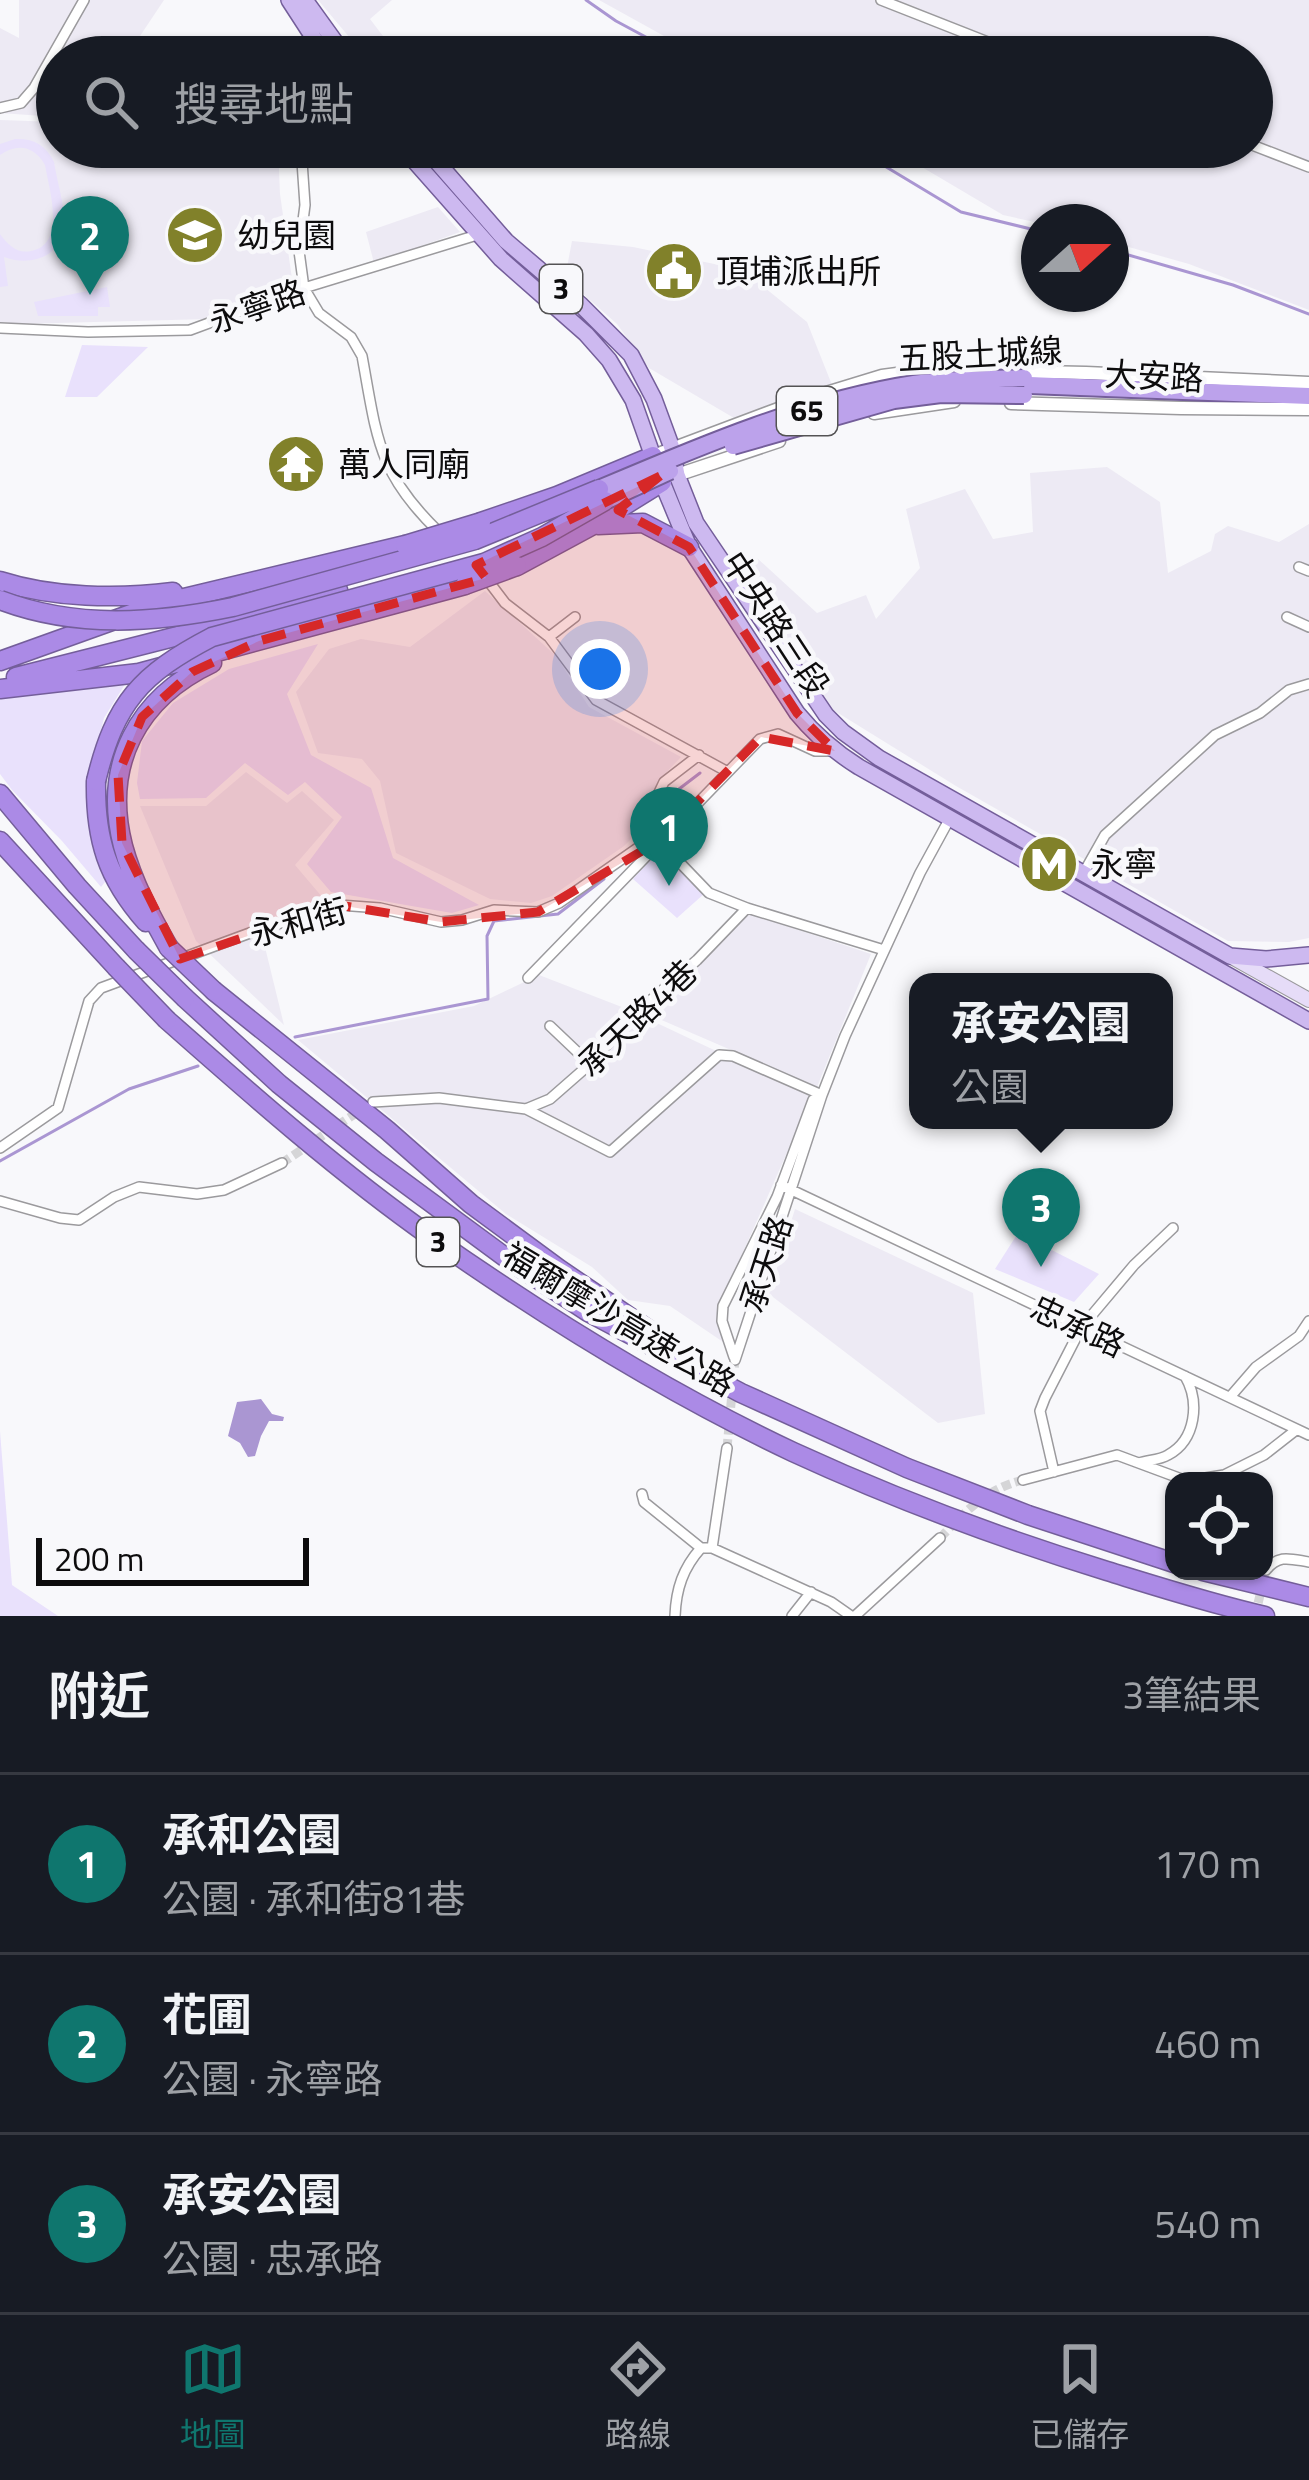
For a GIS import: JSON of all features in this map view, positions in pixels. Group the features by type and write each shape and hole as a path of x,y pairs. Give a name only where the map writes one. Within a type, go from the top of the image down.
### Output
{"highway":[{"name":"五股土城線","path":"602,495 725,437 902,386 961,387 1024,378 1162,381 1309,400"},
{"path":"961,387 1257,393 1309,400"},
{"path":"0,661 159,604 481,523 662,452"},
{"path":"0,681 139,673 465,584 517,566 670,478"},
{"path":"0,681 338,592 482,546 602,495"},
{"path":"0,600 41,613 91,620 194,615 459,545 602,495"},
{"path":"602,495 542,537 484,563 212,637 179,654 149,675 115,723 96,781 96,815 102,849 134,908 214,991 471,1204 725,1385"},
{"path":"593,525 643,523 689,547"},
{"path":"0,581 92,595 158,594 250,583"},
{"path":"170,948 148,910 122,843 118,776 142,717 160,695 192,672 259,641"},
{"name":"福爾摩沙高速公路","path":"0,794 77,886 185,998 279,1084 508,1260 588,1312 725,1385 907,1468 1028,1516 1165,1560"},
{"name":"福爾摩沙高速公路","path":"0,841 167,1020 263,1105 431,1237 573,1329 738,1425 895,1497 1023,1545 1265,1616"},
{"path":"1240,1580 1309,1597"}],"main road":[{"path":"289,0 312,36"},
{"path":"305,0 331,36"},
{"name":"中央路三段","path":"420,168 501,260 609,360 662,452"},
{"name":"中央路三段","path":"442,168 506,241 631,355 654,399 662,452 689,547 796,713 835,752 1084,873 1309,1000"},
{"name":"中央路三段","path":"670,478 813,698 843,733 1076,890 1309,1021"},
{"path":"863,769 873,754"},
{"name":"3","path":"1230,956 1309,955"}],"street":[{"path":"64,36 84,0"},
{"path":"881,0 973,36"},
{"path":"0,108 21,103 36,84"},
{"path":"1273,153 1309,167"},
{"path":"302,168 305,205 299,251 304,288 319,313 358,346 385,464 405,497 475,564 505,603 549,637 596,700 726,771"},
{"name":"永寧路","path":"0,328 190,330 304,288 477,235 506,241"},
{"name":"大安路","path":"662,452 797,402 882,376 912,372 1086,373 1309,383"},
{"name":"大安路","path":"670,478 862,415 951,401 1180,409 1309,400"},
{"path":"549,637 575,617"},
{"path":"1288,617 1309,627"},
{"path":"1076,890 1106,835 1215,735 1260,713 1289,690 1309,685"},
{"path":"528,978 760,739 787,737 815,751 835,752"},
{"name":"永和街","path":"0,1148 58,1108 89,1001 100,988 339,905 380,908 441,922 494,910 538,912 559,903 642,844 664,782 699,755"},
{"name":"承天路","path":"786,1187 723,1306 722,1321 736,1360 786,1187 845,1036 920,873 955,811"},
{"path":"645,833 659,841 710,893 884,950"},
{"name":"承天路4巷","path":"526,1109 550,1099 590,1064 627,1022 698,960 747,908"},
{"path":"550,1025 590,1064"},
{"path":"373,1102 439,1098 526,1109 610,1153 719,1055 733,1056 822,1096"},
{"path":"0,1201 79,1220 140,1187 197,1193 224,1190 282,1163"},
{"name":"忠承路","path":"786,1187 1309,1435"},
{"path":"1054,1472 1040,1411 1082,1328 1134,1265 1173,1228"},
{"path":"732,1288 729,1321 735,1327 748,1319"},
{"path":"1230,1397 1256,1367 1299,1336 1309,1321"},
{"path":"727,1331 742,1336"},
{"path":"1139,1462 1167,1456 1192,1427 1186,1376"},
{"path":"1023,1480 1117,1455 1187,1481 1224,1475 1264,1455 1296,1430"},
{"path":"674,1616 682,1577 691,1559 706,1548 727,1448"},
{"path":"641,1494 644,1502 706,1548 811,1592 853,1616 940,1538"},
{"path":"1273,1561 1309,1562"},
{"path":"792,1616 811,1592"}],"highlighted area":[{"path":"660,476 618,510 689,547 797,713 835,751 761,737 659,841 538,912 441,922 339,905 180,959 122,843 118,775 142,717 192,672 259,641 486,578 476,565"}],"shaded area":[{"path":"19,0 164,0 140,36 36,36 36,116 0,113 0,28 19,38"},
{"path":"318,0 392,0 370,19 383,36 348,36"},
{"path":"599,0 1309,0 1309,310 1189,264 1129,247 1129,204 1021,204 1021,219 1003,215 924,168 1273,168 1273,36 664,36"},
{"path":"0,120 36,121 36,168 279,168 293,286 209,319 0,322"},
{"path":"28,140 36,143 36,154 25,148 0,155 0,144"},
{"path":"46,168 55,168 63,204 61,239 41,258 4,257 8,286 0,287 0,234 21,251 42,246 52,227"},
{"path":"438,207 460,232 374,263 366,232"},
{"path":"572,241 633,247 743,270 807,322 832,385 734,418 649,368 617,324 565,278"},
{"path":"107,287 110,307 98,307 98,316 38,316 34,302"},
{"path":"82,345 148,347 97,397 65,397"},
{"path":"1107,467 1160,502 1168,573 1211,551 1215,534 1228,526 1279,542 1309,524 1309,938 1228,941 956,786 830,708 742,569 757,558 817,613 866,595 876,619 920,568 906,509 965,489 993,539 1033,532 1030,473"},
{"path":"485,591 556,656 589,707 681,757 658,781 637,833 624,846 552,896 531,903 490,899 396,853 380,781 362,759 318,753 296,692 329,649 361,639 410,647"},
{"path":"318,644 287,694 311,755 371,788 393,858 479,905 452,913 331,892 307,864 342,817 305,782 288,795 245,763 206,798 140,799 142,741 173,703 229,669"},
{"path":"127,681 104,718 90,775 109,877 101,887 0,774 0,695"},
{"path":"246,772 287,803 302,791 334,820 295,865 323,898 264,943 284,1025 196,941 140,806 206,806"},
{"path":"660,850 705,893 677,918 633,879"},
{"path":"748,913 871,954 817,1087 643,1012"},
{"path":"539,975 627,1009 812,1096 725,1293 718,1321 729,1346 670,1306 628,1300 592,1267 506,1214 298,1040 474,1006"},
{"path":"795,1209 973,1293 985,1414 938,1423 769,1294"},
{"path":"1018,1233 1099,1274 1074,1302 995,1269"},
{"path":"261,1399 272,1414 284,1417 283,1421 269,1421 255,1456 248,1457 240,1443 228,1436 237,1402"},
{"path":"0,1431 12,1585 58,1616 0,1616"}],"waterway":[{"path":"586,0 644,36"},
{"path":"888,168 961,212 1021,227"},
{"path":"1129,255 1233,285 1309,314"},
{"path":"658,821 679,789 700,773"},
{"path":"295,1037 488,999 487,936 494,921 558,914 604,879"},
{"path":"0,1161 129,1089 198,1066"}],"tunnel":[{"path":"282,1163 362,1109"},
{"path":"727,1448 735,1360"},
{"path":"940,1538 987,1495 1023,1480"},
{"path":"1255,1616 1264,1580"}],"place":[{"name":"幼兒園","path":"195,235"},
{"name":"頂埔派出所","path":"674,271"},
{"name":"花圃","path":"90,295"},
{"name":"萬人同廟","path":"296,464"},
{"name":"永寧","path":"1049,864"},
{"name":"承和公園","path":"669,886"},
{"name":"承安公園","path":"1041,1267"}]}
